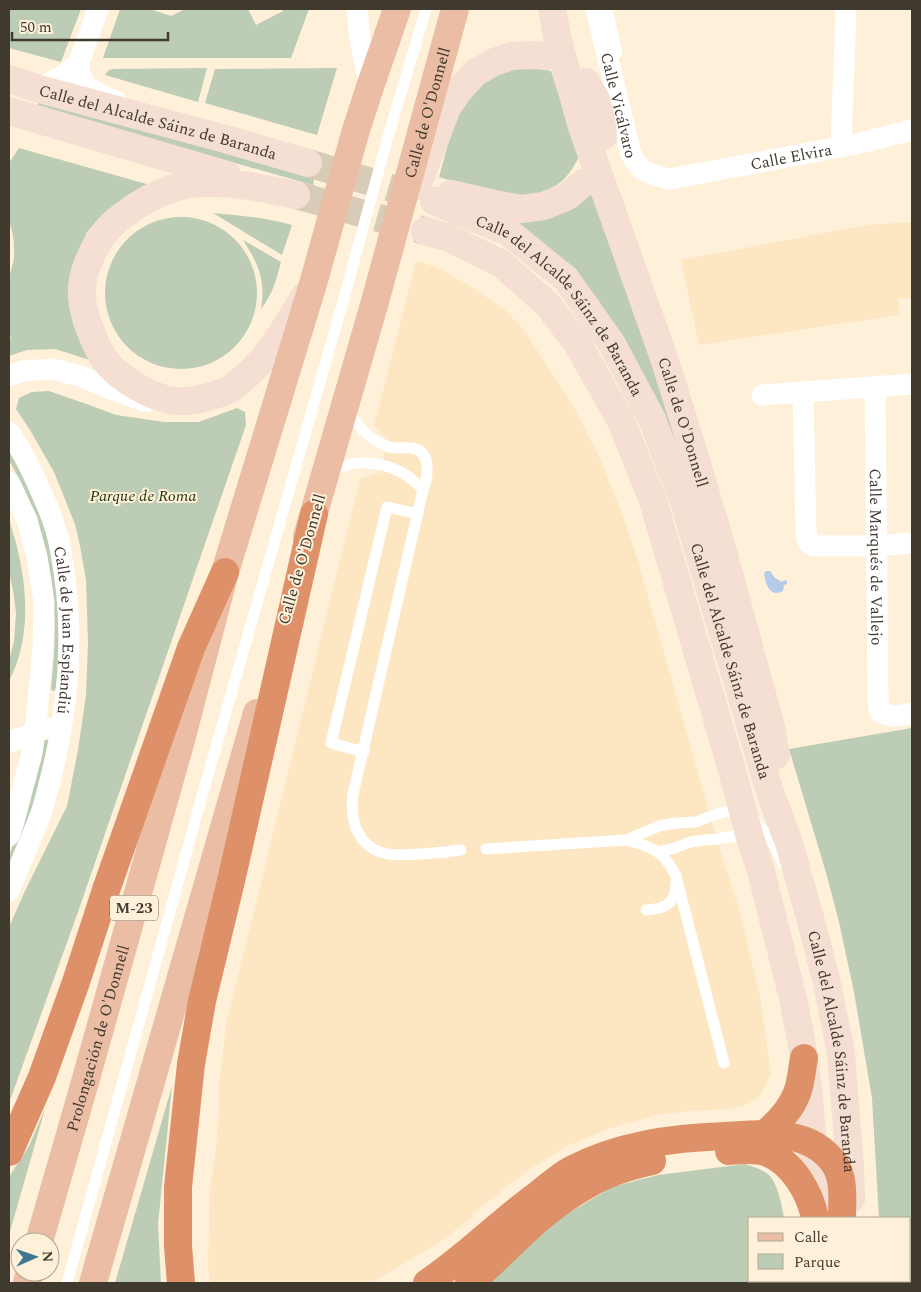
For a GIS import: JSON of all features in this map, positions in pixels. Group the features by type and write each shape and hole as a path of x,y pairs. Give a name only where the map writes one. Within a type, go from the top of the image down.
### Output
{"highway":[{"path":"181,1283 178,1246 178,1187 191,1064 202,1001 314,514"},
{"path":"9,1152 42,1077 191,648 225,572"},
{"path":"766,1133 778,1124 798,1092 804,1058"},
{"path":"427,1283 451,1267 526,1203 569,1171 599,1156 654,1142 766,1133 790,1136 812,1144 826,1154 835,1164 840,1176 842,1217"},
{"path":"469,1283 558,1203 594,1181 625,1168 662,1158 743,1150 768,1153 794,1172 804,1187 816,1217"}],"main road":[{"path":"225,572 313,284 356,130 398,9"},
{"name":"Calle de O'Donnell","path":"94,1283 374,305 424,148 455,9"},
{"name":"Prolongación de O'Donnell","path":"42,1232 178,750 225,572"}],"street":[{"path":"98,9 79,62 80,74 86,86 105,97 189,124 238,143"},
{"path":"357,9 360,40 370,87"},
{"name":"Calle de O'Donnell","path":"552,9 551,48 582,127 663,355 724,555 771,727 779,768 789,843"},
{"name":"Calle Vicálvaro","path":"596,9 631,154 638,166 648,174 670,179"},
{"path":"841,147 846,9"},
{"path":"424,148 459,90 475,73 494,62 512,56 534,55 551,48"},
{"path":"39,89 62,76 79,62"},
{"name":"Calle del Alcalde Sáinz de Baranda","path":"9,79 39,89 238,143 311,159"},
{"path":"586,82 596,99 603,136"},
{"name":"Calle del Alcalde Sáinz de Baranda","path":"9,111 296,195 228,183 204,182 179,186 142,203 122,216 107,230 95,248 85,268 82,296 89,330 105,360 123,377 153,396 176,402"},
{"name":"Calle Elvira","path":"670,179 841,147 912,130"},
{"name":"Calle del Alcalde Sáinz de Baranda","path":"583,182 568,196 544,206 521,208 436,196 508,232 566,279 612,344 652,419 684,502 770,792 789,843 826,978 841,1053 850,1167 851,1217"},
{"name":"Calle del Alcalde Sáinz de Baranda","path":"426,231 447,237 502,264 548,306 577,343 621,421 653,501 761,871 789,981 809,1095 816,1217"},
{"path":"9,376 23,371 52,369 80,376 144,401 176,402 204,399 232,388 251,373 276,342 313,284"},
{"path":"762,395 912,384"},
{"name":"Calle Marqués de Vallejo","path":"875,386 878,700 880,712 889,716 905,714"},
{"path":"803,393 806,533 808,542 813,546 876,546 912,543"},
{"name":"Calle de Juan Esplandiú","path":"9,432 32,470 49,510 61,551 68,602 69,654 66,703 57,752 43,808 9,890"},
{"name":"Calle de Juan Esplandiú","path":"9,482 26,520 37,557 44,602 43,648 35,733 32,753 9,836"},
{"path":"9,742 35,733 51,724 58,718 66,703"}],"lane":[{"name":"Calle de O'Donnell","path":"67,1283 229,700 344,298 387,140 426,9"},
{"path":"607,9 626,91"},
{"path":"346,404 355,421 376,441 392,448 414,448 423,454 426,461 427,480 351,806 354,821 359,833 378,852 397,856 461,850"},
{"path":"325,475 335,468 348,464 370,462 396,470 409,477 424,490"},
{"path":"364,752 331,743 386,507 418,514"},
{"path":"626,840 659,826 677,822 696,822 716,814 742,808 765,832 774,845 786,873 808,947 826,978"},
{"path":"658,852 690,842 749,834"},
{"path":"486,849 626,840 648,846 658,852 670,863 676,876 724,1063"},
{"path":"646,910 657,910 672,901 676,891 676,876"}],"shaded area":[{"path":"912,222 912,298 898,298 899,315 699,345 681,260 867,225"},
{"path":"416,261 436,267 473,288 505,310 525,331 573,406 598,454 623,516 638,561 719,847 738,905 760,996 771,1074 763,1091 755,1100 745,1105 730,1109 656,1115 611,1128 567,1146 527,1171 472,1214 473,1217 435,1245 371,1283 210,1283 208,1264 210,1191 216,1148 219,1084 226,1025 360,479 381,472 388,438 381,434 374,426"}],"green space":[{"path":"9,9 81,9 61,62 9,48"},
{"path":"120,9 150,9 171,16 185,9 248,9 256,25 283,11 282,9 309,9 291,58 103,58"},
{"path":"207,68 198,102 105,75 109,70 113,69"},
{"path":"337,68 317,135 205,103 215,69"},
{"path":"517,68 551,71 579,157 569,173 555,186 527,195 512,195 482,190 439,177 459,111 482,85 498,73"},
{"path":"39,100 314,179 313,185 37,107"},
{"path":"19,148 150,185 104,214 87,232 76,259 71,306 73,324 90,360 55,349 27,350 9,356 9,339 11,338 9,331 9,278 14,259 14,243 9,222 9,163"},
{"path":"591,192 684,456 622,337 598,300 569,266 504,215"},
{"path":"213,213 272,220 292,225 282,255"},
{"path":"181,217 210,223 235,239 251,264 257,293 251,322 235,347 210,363 181,369 152,363 127,347 111,322 105,293 111,264 127,239 152,223"},
{"path":"243,240 281,262 274,287 261,309 262,290 260,273"},
{"name":"Parque de Roma","path":"49,391 116,415 164,422 199,422 237,408 245,412 246,425 78,912 9,1103 9,927 67,806 86,695 88,643 86,580 75,524 54,472 16,409 19,398 32,392"},
{"path":"9,449 17,462 46,528 60,607 58,676 55,691 51,690 55,625 49,567 37,520 23,486 9,460"},
{"path":"9,520 20,559 25,601 25,622 17,662 9,681 9,660 14,641 16,613 9,573"},
{"path":"912,728 912,1283 883,1283 911,1282 911,1217 879,1217 872,1098 854,992 827,876 789,749"},
{"path":"44,740 49,740 33,807 9,873 9,856 28,804"},
{"path":"172,1086 158,1224 161,1283 115,1283"},
{"path":"45,1109 9,1235 9,1177 29,1146"},
{"path":"745,1164 758,1168 770,1176 779,1196 784,1217 748,1217 748,1282 760,1283 489,1283 559,1219 612,1187 658,1175"}],"water":[{"path":"770,571 775,578 782,582 784,580 787,581 783,591 774,593 769,589 764,573"}],"tunnel":[{"path":"308,163 428,199"},
{"path":"296,195 425,231"}]}
